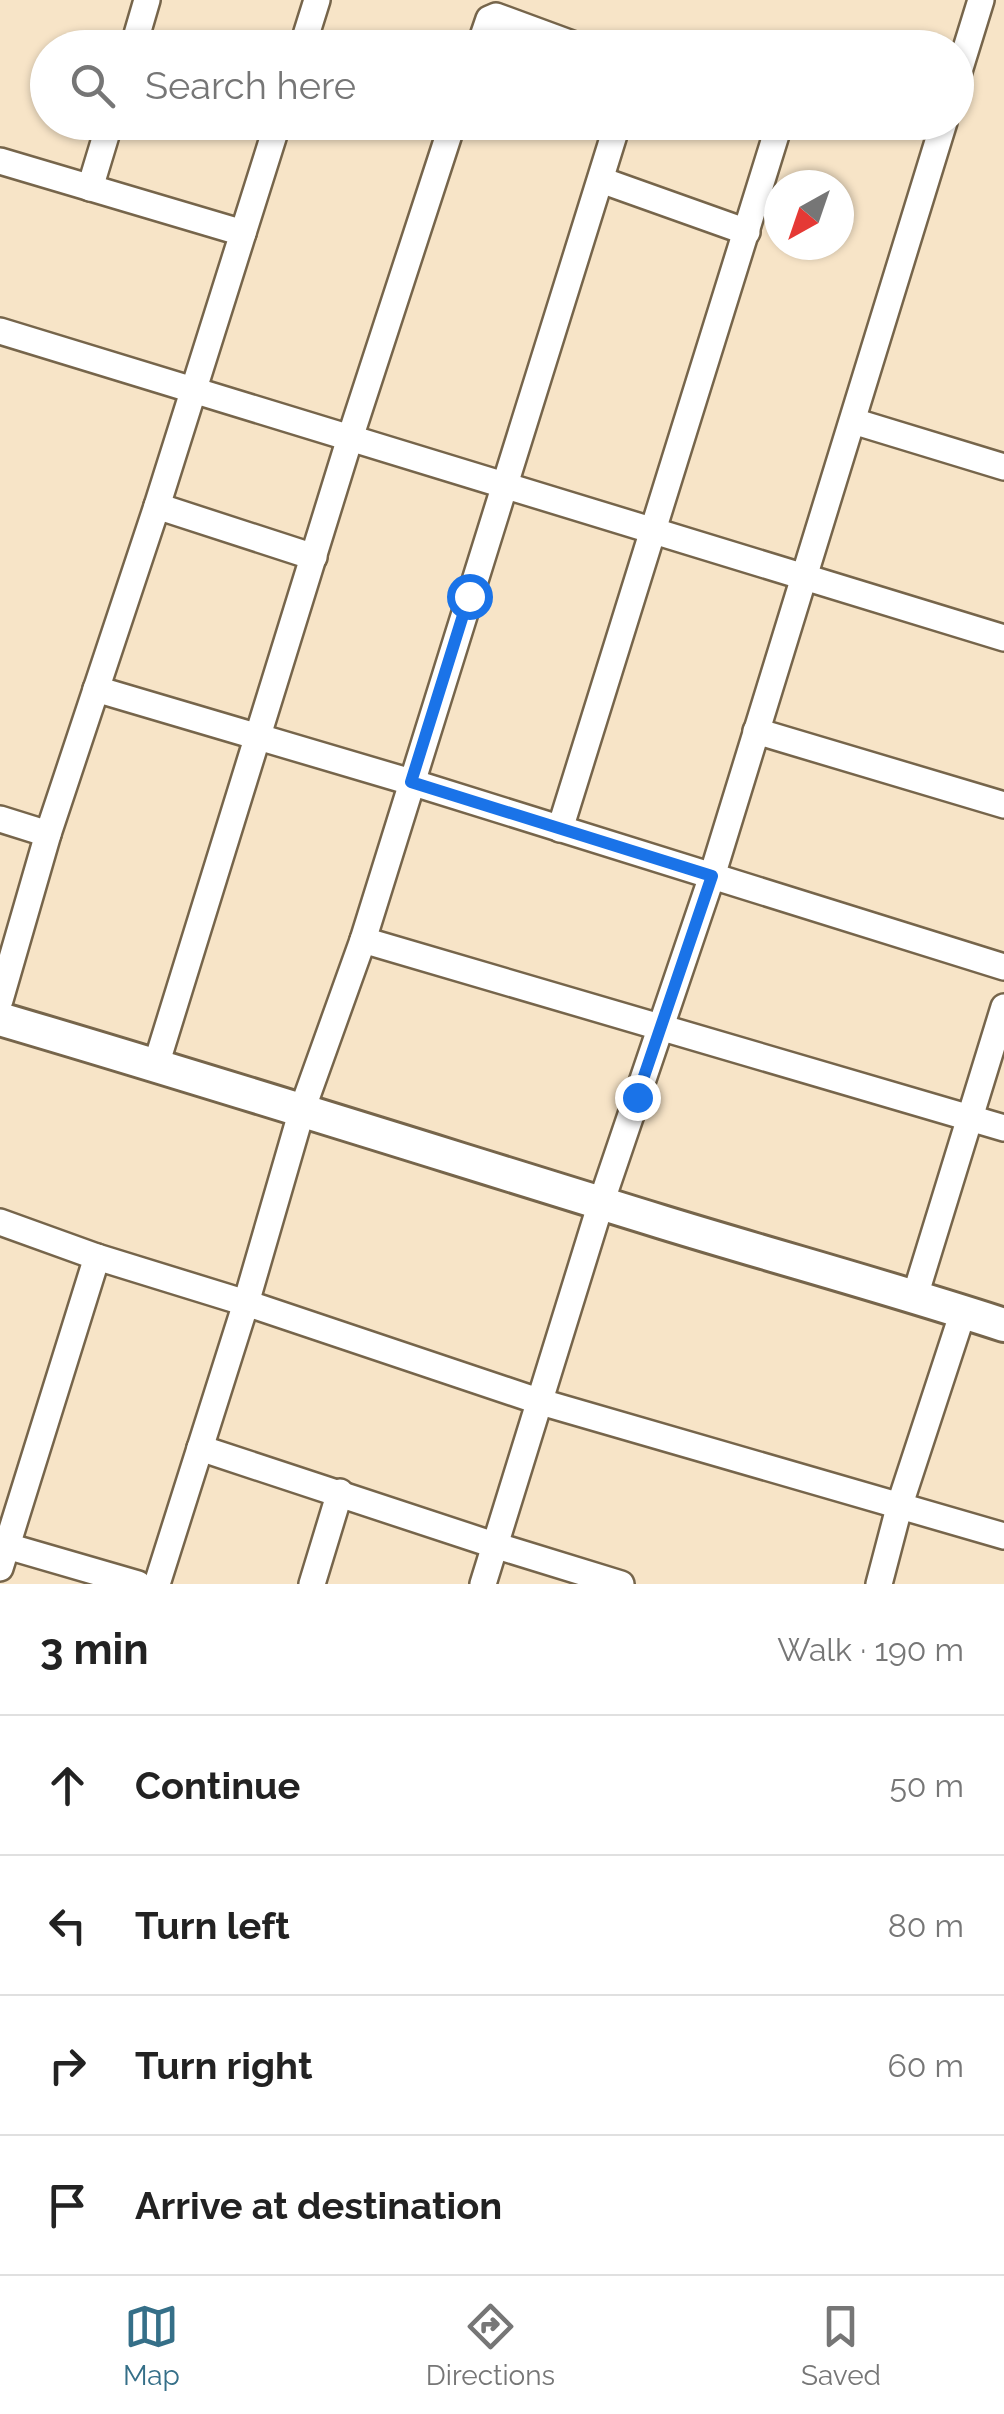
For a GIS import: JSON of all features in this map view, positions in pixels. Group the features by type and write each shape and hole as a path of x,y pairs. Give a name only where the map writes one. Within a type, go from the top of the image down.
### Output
{"main road":[{"path":"0,1020 1004,1325"}],"street":[{"path":"139,30 148,0"},
{"path":"308,30 317,0"},
{"path":"972,30 981,0"},
{"path":"485,30 489,19 496,16 534,30"},
{"path":"90,188 105,140"},
{"path":"0,1000 48,834 195,389 272,140"},
{"path":"156,1065 350,438 447,140"},
{"path":"157,1584 302,1110 363,940 613,140"},
{"path":"560,829 775,140"},
{"path":"483,1584 601,1204 712,876 939,140"},
{"path":"0,161 243,233"},
{"path":"601,180 747,232"},
{"path":"0,331 1004,638"},
{"path":"853,422 1003,464"},
{"path":"157,506 314,557"},
{"path":"96,690 411,782 1004,968"},
{"path":"756,731 1004,805"},
{"path":"0,820 48,834"},
{"path":"363,940 1004,1128"},
{"path":"915,1296 1004,1007"},
{"path":"0,1222 540,1402 1004,1536"},
{"path":"96,1257 2,1553 138,1584"},
{"path":"879,1584 900,1504 962,1312"},
{"path":"200,1448 621,1584"},
{"path":"312,1584 340,1492"}],"route":[{"path":"469,596 411,782 712,876 637,1097"}]}
